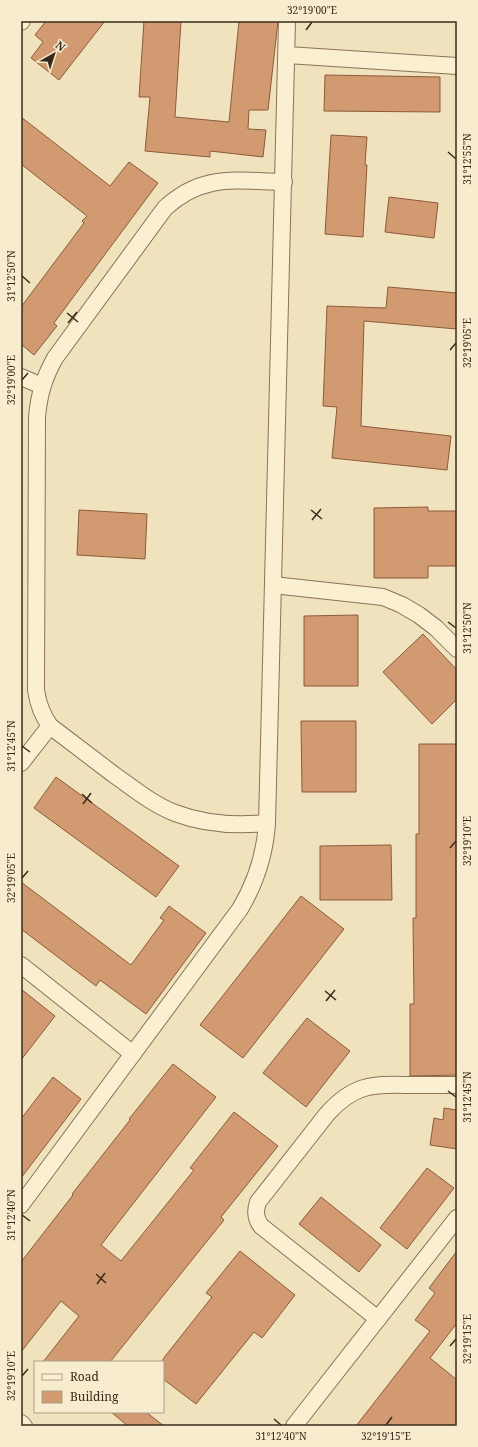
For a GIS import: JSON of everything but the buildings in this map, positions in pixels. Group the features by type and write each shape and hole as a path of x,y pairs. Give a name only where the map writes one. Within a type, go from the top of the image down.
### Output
{"street":[{"path":"21,1205 240,909 249,894 262,861 266,842 267,823 288,21"},
{"path":"287,56 457,66"},
{"path":"267,823 248,825 228,824 190,818 174,812 143,796 50,726 41,711 36,690 36,418 42,386 56,358 156,218 174,199 196,186 219,181 284,182"},
{"path":"21,377 42,386"},
{"path":"273,585 383,598 420,616 436,628 457,649"},
{"path":"21,763 50,726"},
{"path":"21,965 133,1054"},
{"path":"378,1319 261,1226 256,1217 256,1207 258,1202 327,1114 343,1098 365,1087 378,1084 457,1085"},
{"path":"294,1426 457,1218"}]}
